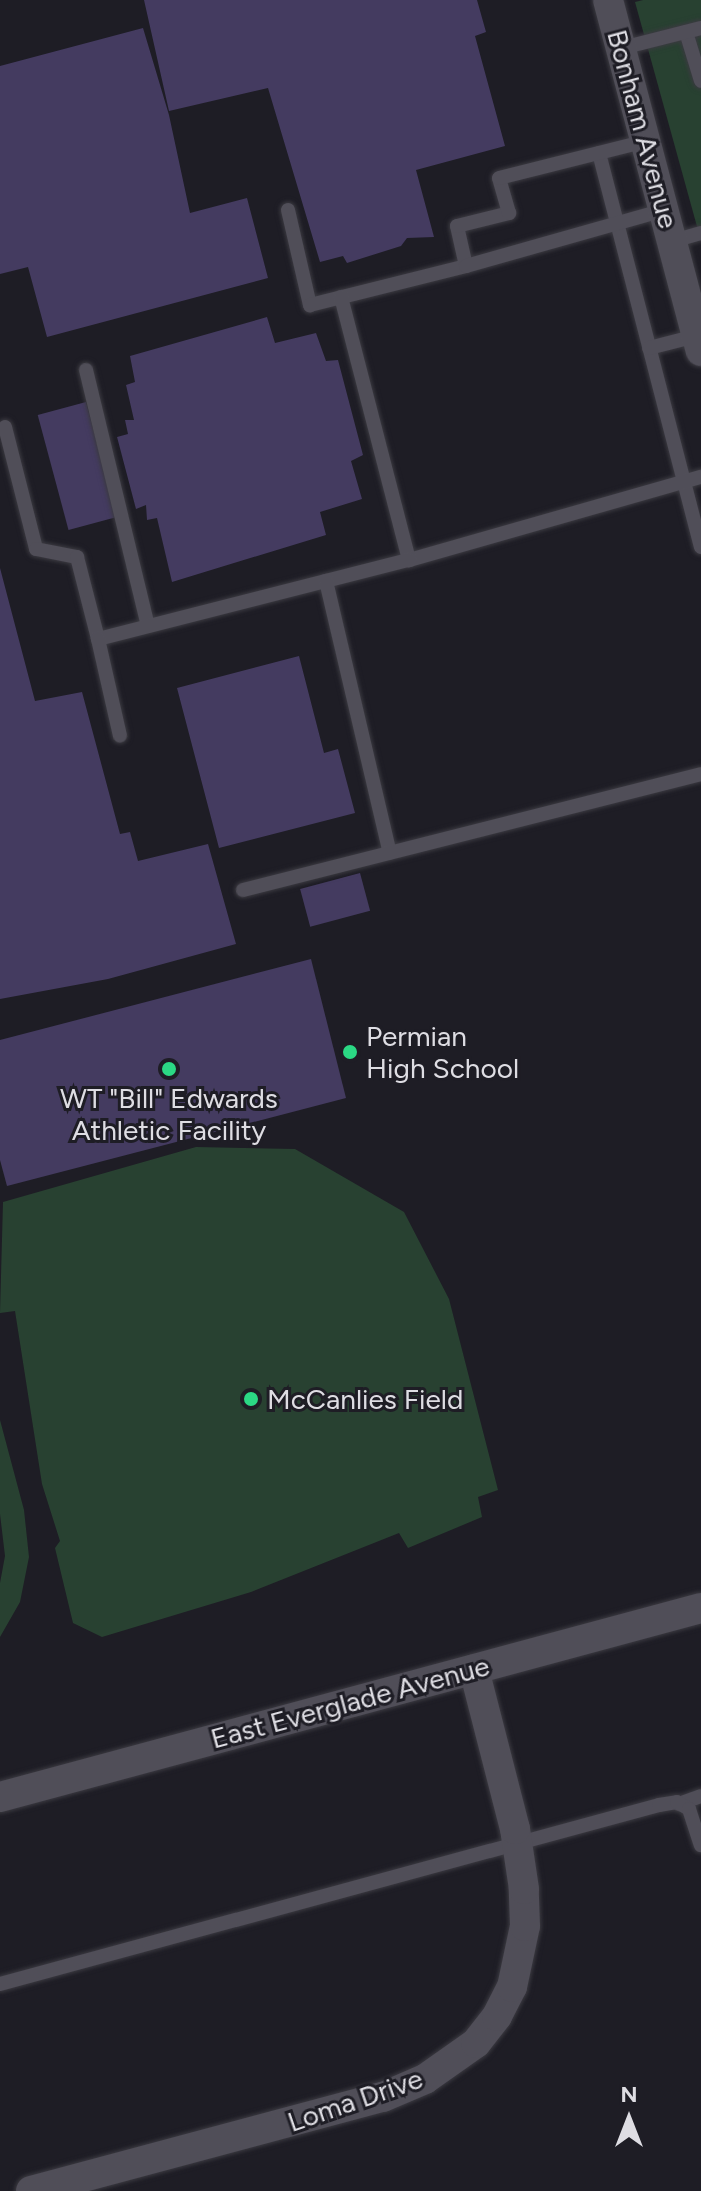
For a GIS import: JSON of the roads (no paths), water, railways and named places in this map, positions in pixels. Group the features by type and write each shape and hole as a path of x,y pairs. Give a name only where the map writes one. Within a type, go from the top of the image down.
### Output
{"street":[{"name":"Bonham Avenue","path":"608,0 664,210 687,237 698,344"},
{"name":"East Everglade Avenue","path":"0,1797 701,1608"},
{"name":"Loma Drive","path":"31,2191 370,2100 425,2079 455,2061 476,2043 497,2016 515,1976 525,1926 524,1889 517,1844 474,1669"}],"lane":[{"path":"622,48 694,30 701,81"},
{"path":"466,266 457,226 509,213 499,178 646,141"},
{"path":"599,153 701,547"},
{"path":"288,210 310,305 466,266 664,210"},
{"path":"341,297 409,560"},
{"path":"649,348 698,344"},
{"path":"86,370 148,626"},
{"path":"5,427 36,549 77,557 120,736"},
{"path":"98,639 409,560 701,477"},
{"path":"326,581 390,853"},
{"path":"243,890 701,774"},
{"path":"0,1984 701,1796"},
{"path":"679,1804 689,1809 701,1845"}],"place":[{"name":"Permian High School","path":"350,1052"},
{"name":"WT \"Bill\" Edwards Athletic Facility","path":"169,1069"},
{"name":"McCanlies Field","path":"251,1399"}]}
